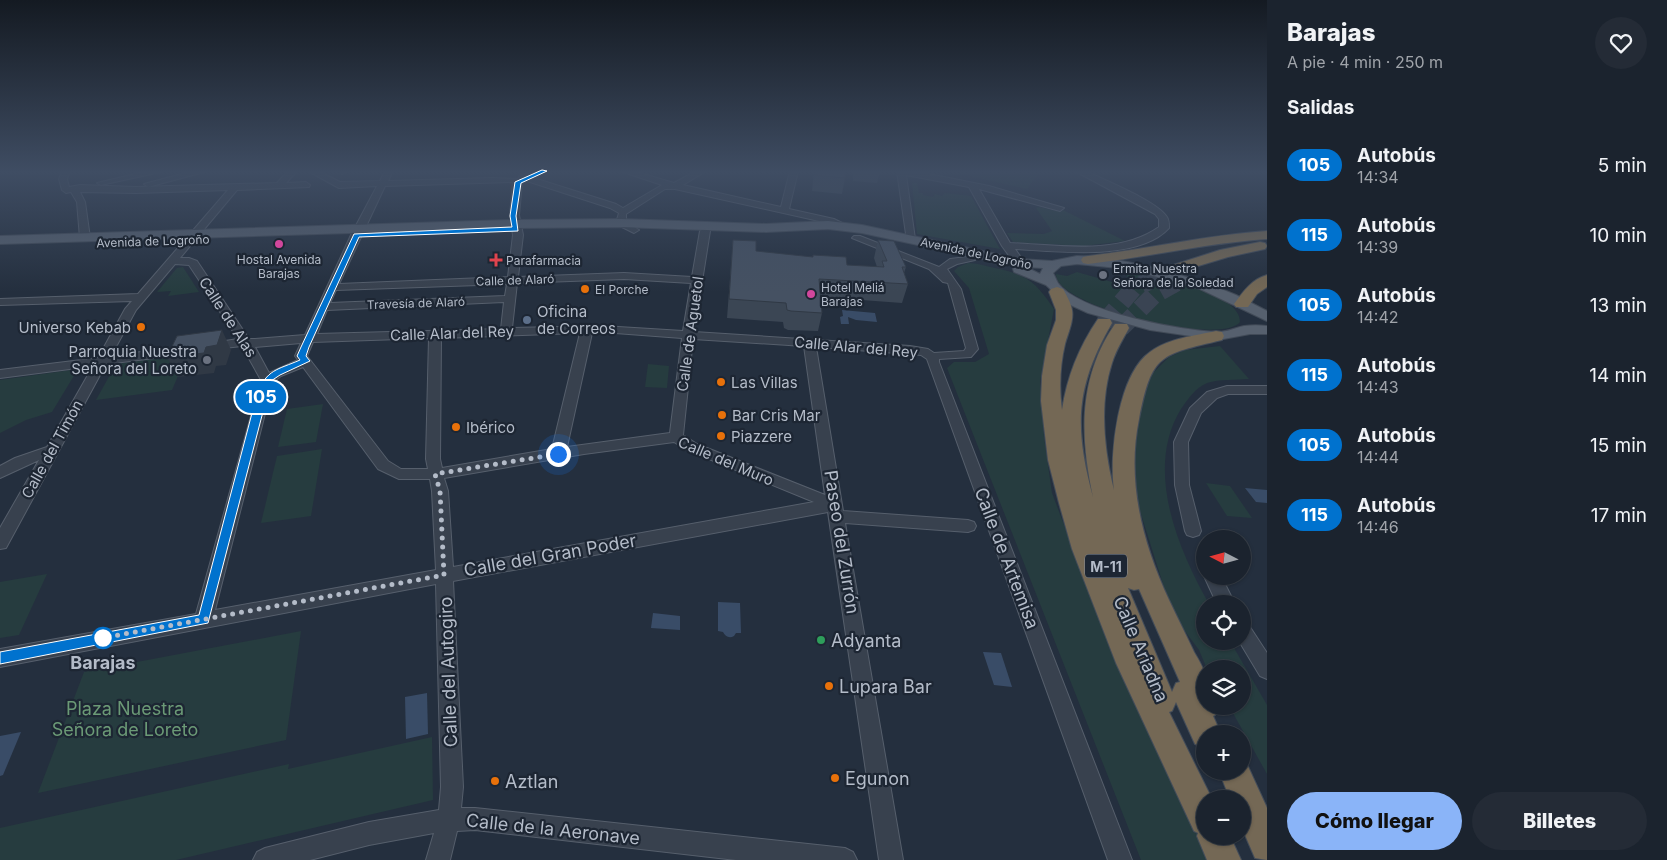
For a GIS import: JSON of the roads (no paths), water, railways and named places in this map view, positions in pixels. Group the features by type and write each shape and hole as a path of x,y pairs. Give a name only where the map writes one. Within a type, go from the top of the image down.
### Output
{"highway":[{"path":"1088,260 1138,254 1215,239 1267,235"},
{"path":"1175,270 1225,253 1267,245"},
{"path":"1192,274 1267,252"},
{"path":"1244,306 1251,291 1267,280"},
{"path":"1053,287 1064,310 1064,320 1056,345 1051,376 1050,401 1058,460 1084,549 1130,663 1196,801"},
{"name":"Calle Ariadna","path":"1196,779 1101,552 1085,506 1076,463 1072,436 1075,386 1086,355 1112,325 1096,393 1094,443 1097,469 1123,555 1173,667 1202,725"},
{"path":"1196,686 1138,557 1127,518 1122,476 1126,426 1140,376 1156,354 1179,345 1216,336"},
{"path":"1238,780 1267,846"},
{"path":"1251,827 1267,860"},
{"path":"1217,845 1224,860"},
{"path":"1224,845 1230,860"}],"main road":[{"name":"Avenida de Logroño","path":"0,246 191,237 514,226 622,217 766,228 839,231 910,239 1020,263 1051,265 1064,261 1088,260 1144,268 1183,278 1220,292 1244,306"},
{"name":"Avenida de Logroño","path":"514,226 705,231 810,230"},
{"name":"Avenida de Logroño","path":"839,231 857,238 914,246 1018,269 1090,308 1167,330 1216,336 1248,330"},
{"name":"Avenida de Logroño","path":"0,240 191,237"},
{"path":"1051,265 1046,272 1053,287"},
{"path":"1244,306 1267,317"},
{"path":"1244,306 1252,320 1248,330 1267,330"}],"street":[{"path":"82,211 84,238"},
{"name":"Calle del Timón","path":"0,543 131,309 214,211"},
{"path":"204,619 267,380 277,373 305,361 301,356 369,211"},
{"path":"506,331 518,235 514,226 515,211"},
{"path":"617,211 634,230"},
{"path":"622,217 629,211"},
{"path":"780,211 831,222 839,231"},
{"path":"907,211 910,239"},
{"path":"987,211 1007,246 1020,263"},
{"path":"1007,246 1085,248 1117,246 1150,238 1164,228 1164,219 1156,211"},
{"name":"Calle de Aguetol","path":"676,437 688,334 705,231"},
{"path":"857,238 933,267 954,285"},
{"path":"933,358 942,355 967,354 972,349 954,285 942,269 954,261 971,258"},
{"name":"Calle de Alas","path":"170,261 189,261 193,263 253,353 267,380"},
{"name":"Calle de Alaró","path":"332,287 624,276 697,280"},
{"path":"0,302 140,297"},
{"name":"Travesía de Alaró","path":"324,307 509,300"},
{"path":"558,454 587,329"},
{"name":"Calle Alar del Rey","path":"0,374 245,342 309,338 587,329 620,329 910,350 924,352 933,358"},
{"name":"Calle del Autogiro","path":"435,334 433,459 440,491 451,753 451,804 438,860"},
{"name":"Paseo del Zurrón","path":"809,343 892,860"},
{"name":"Calle de Artemisa","path":"933,358 1120,860"},
{"name":"Calle del Muro","path":"305,361 383,465 399,474 435,474 676,437 700,451 836,510 968,526"},
{"path":"1193,531 1182,485 1182,442 1195,411 1212,395 1227,390 1267,390"},
{"path":"0,473 20,462 52,450"},
{"name":"Calle del Gran Poder","path":"0,658 795,510 836,510"},
{"path":"1251,644 1267,670"},
{"name":"Calle de la Aeronave","path":"265,860 419,823 449,819 475,819 846,860"}],"water":[{"path":"842,310 875,313 877,322 856,320 848,317 849,324 841,324"},
{"path":"1245,488 1267,490 1267,503 1256,502"},
{"path":"718,602 740,603 741,633 736,633 734,636 729,637 723,632 718,631"},
{"path":"653,613 680,616 680,630 651,628"},
{"path":"983,652 1001,653 1012,687 994,685"},
{"path":"427,693 428,734 406,739 405,697"},
{"path":"21,732 3,775 0,776 0,736"}],"tunnel":[{"path":"1146,283 1175,269"},
{"path":"1176,283 1192,274"},
{"path":"1104,323 1133,289 1149,281"},
{"path":"1121,328 1154,295 1179,281"}],"place":[{"name":"Hostal Avenida Barajas","path":"279,244"},
{"name":"Parafarmacia","path":"496,260"},
{"name":"Ermita Nuestra Señora de la Soledad","path":"1103,275"},
{"name":"El Porche","path":"585,289"},
{"name":"Hotel Meliá Barajas","path":"811,294"},
{"name":"Oficina de Correos","path":"527,320"},
{"name":"Universo Kebab","path":"141,327"},
{"name":"Parroquia Nuestra Señora del Loreto","path":"207,360"},
{"name":"Las Villas","path":"721,382"},
{"name":"Bar Cris Mar","path":"722,415"},
{"name":"Ibérico","path":"456,427"},
{"name":"Piazzere","path":"721,436"},
{"name":"Barajas","path":"103,638"},
{"name":"Adyanta","path":"821,640"},
{"name":"Lupara Bar","path":"829,686"},
{"name":"Egunon","path":"835,778"},
{"name":"Aztlan","path":"495,781"}],"park label":[{"name":"Plaza Nuestra Señora de Loreto","path":"125,718"}]}
